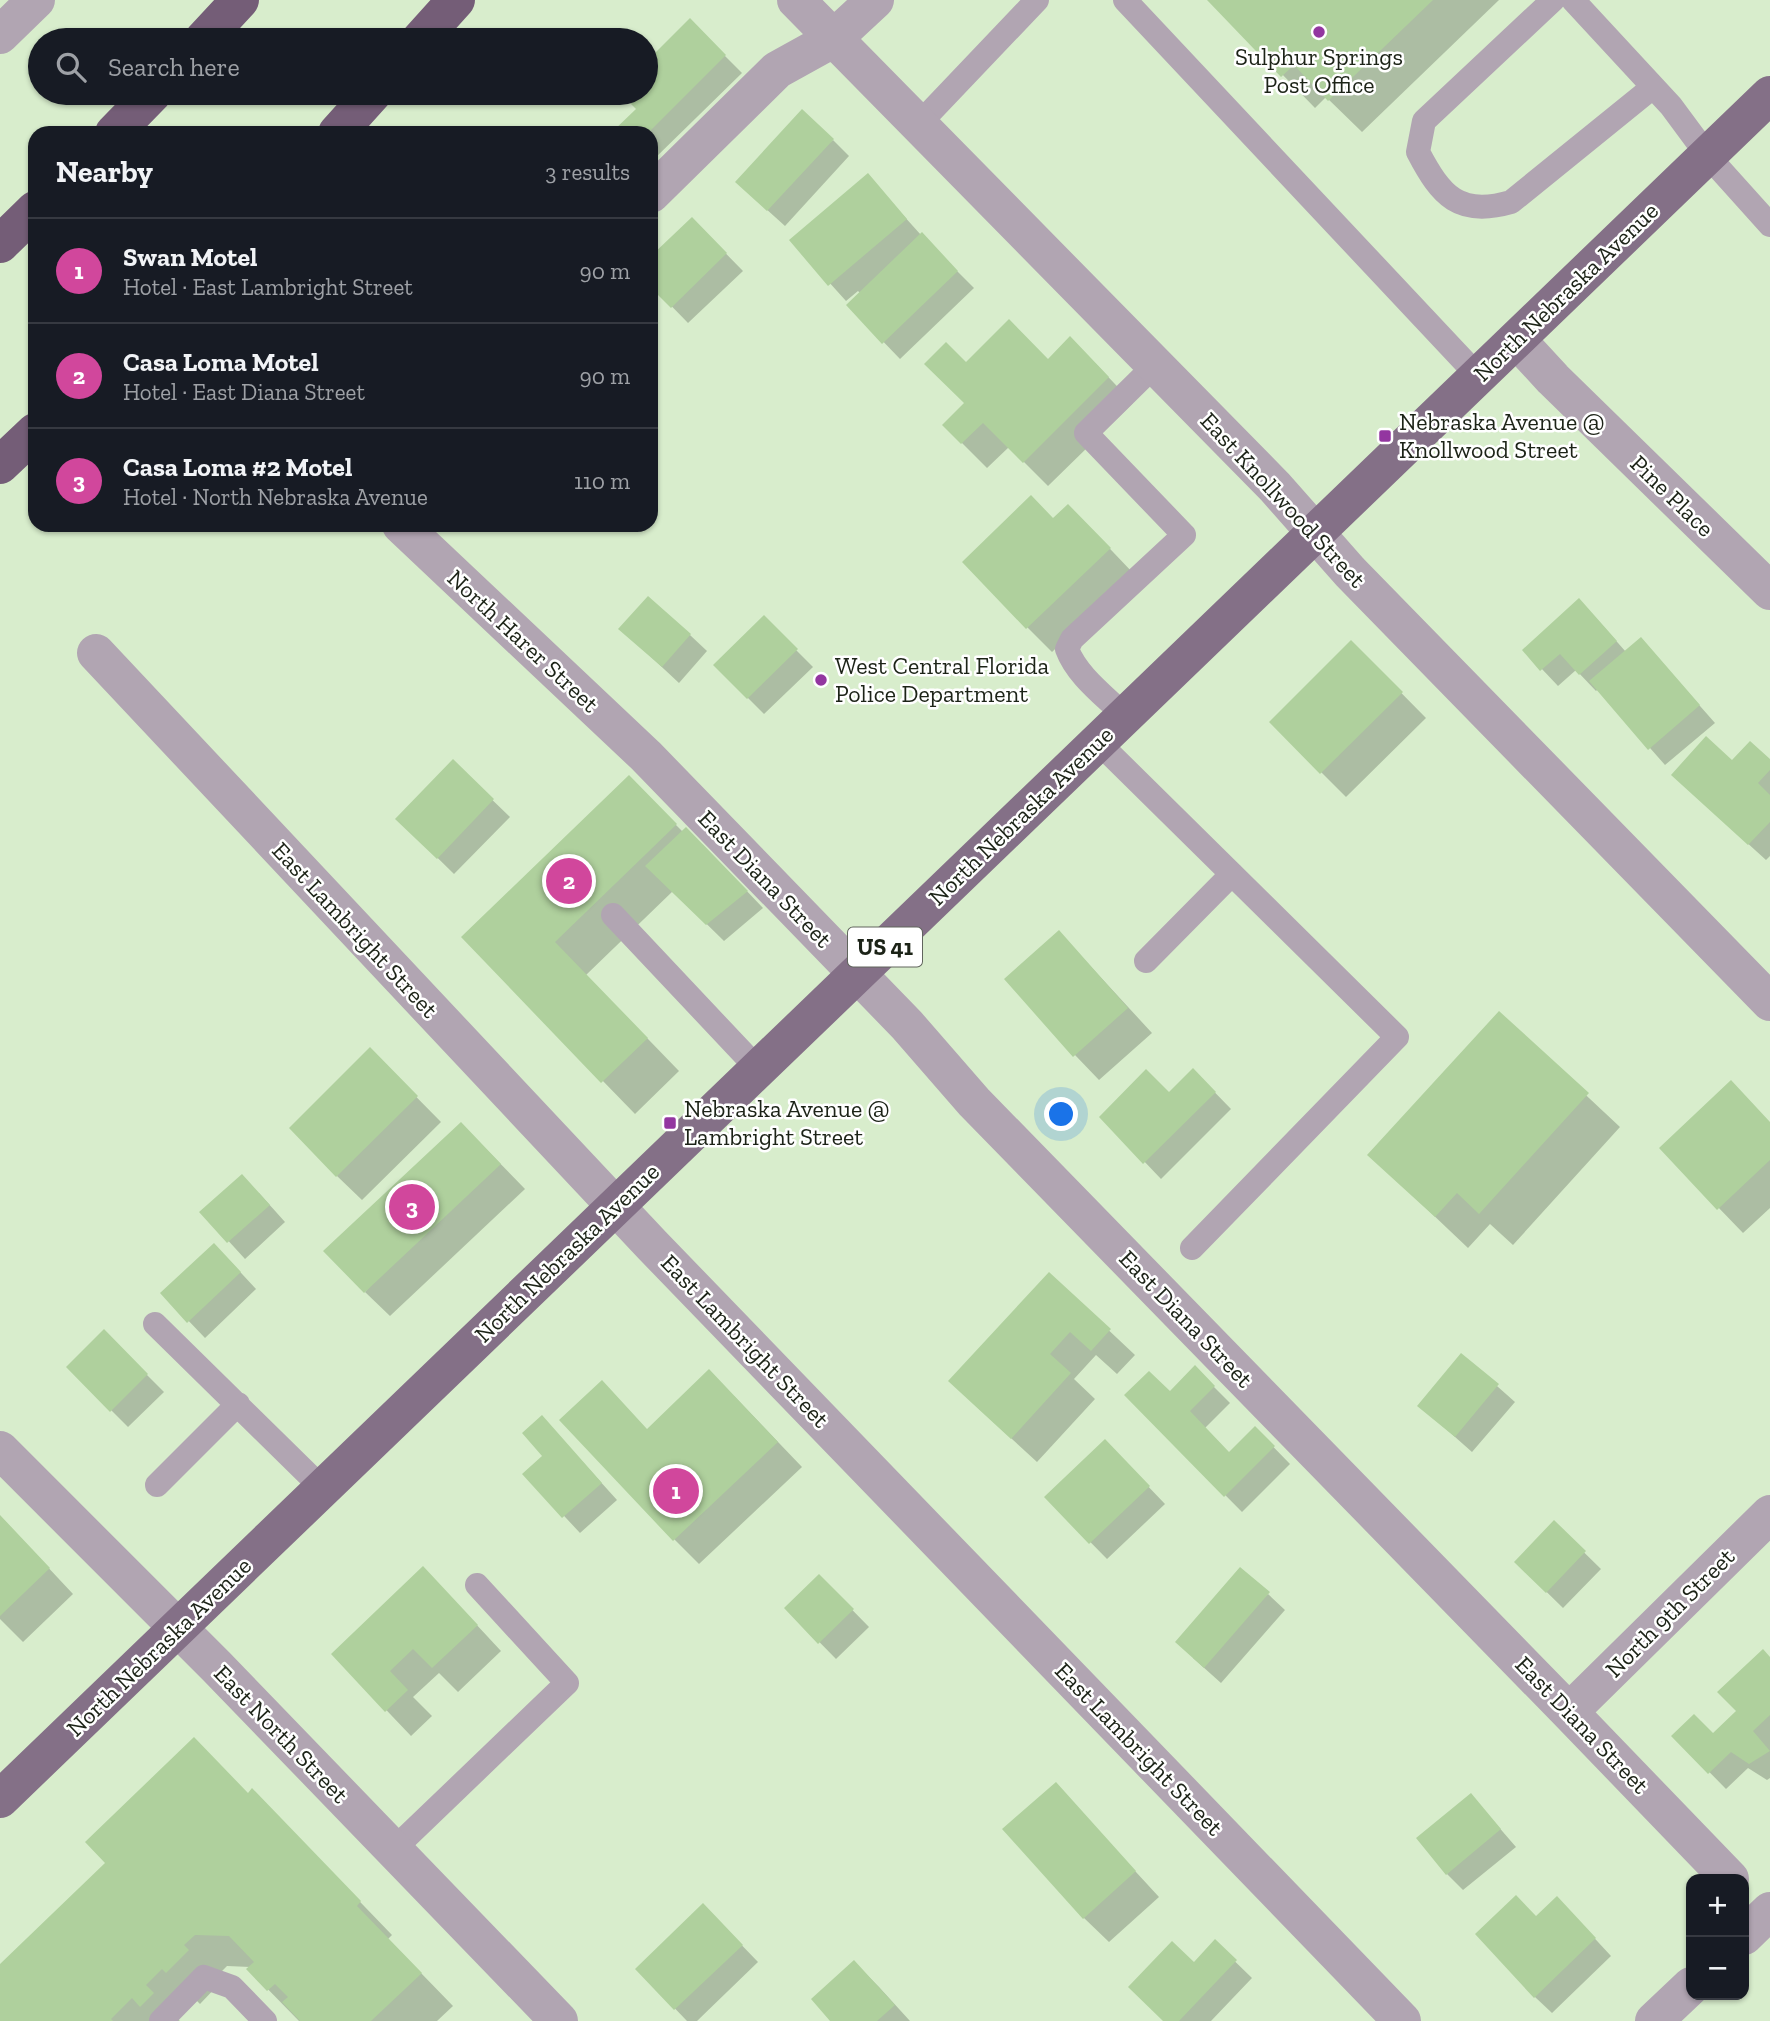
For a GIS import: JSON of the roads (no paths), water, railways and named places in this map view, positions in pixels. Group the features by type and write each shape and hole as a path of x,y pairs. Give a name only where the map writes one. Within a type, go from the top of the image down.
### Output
{"highway":[{"path":"214,28 240,0"},
{"path":"432,28 456,0"},
{"path":"121,126 141,105"},
{"path":"343,126 362,105"},
{"path":"0,244 28,217"},
{"path":"0,465 28,439"}],"main road":[{"name":"North Nebraska Avenue","path":"0,1800 1770,96"}],"street":[{"path":"0,35 36,0"},
{"name":"East Knollwood Street","path":"796,0 1275,487 1315,534 1770,1002"},
{"path":"658,187 777,70 833,39 875,0"},
{"name":"Pine Place","path":"1517,340 1553,379 1770,591"},
{"name":"North Harer Street","path":"408,532 646,756"},
{"name":"East Lambright Street","path":"96,653 616,1206 1402,2021"},
{"name":"East Diana Street","path":"646,756 907,1025 974,1102 1725,1874"},
{"name":"East North Street","path":"0,1450 559,2021"},
{"name":"North 9th Street","path":"1569,1712 1770,1514"},
{"path":"1654,2021 1686,1991"}],"lane":[{"path":"918,125 1037,0"},
{"path":"1125,0 1479,377"},
{"path":"1553,0 1424,121 1418,152 1434,184 1460,204 1489,208 1511,202 1653,87"},
{"path":"1573,0 1671,106 1707,156 1770,225"},
{"path":"1125,716 1082,673 1071,660 1067,649 1072,639 1184,535 1086,433 1154,366"},
{"path":"1098,742 1397,1037 1192,1248"},
{"path":"1146,961 1232,874"},
{"path":"613,915 758,1069"},
{"path":"155,1324 323,1489"},
{"path":"157,1485 238,1404"},
{"path":"393,1850 567,1683 477,1585"},
{"path":"161,2021 204,1977 232,1987 265,2021"}],"place":[{"name":"Sulphur Springs Post Office","path":"1319,32"},
{"name":"Nebraska Avenue @ Knollwood Street","path":"1385,436"},
{"name":"West Central Florida Police Department","path":"821,680"},
{"name":"Casa Loma Motel","path":"569,881"},
{"name":"Nebraska Avenue @ Lambright Street","path":"670,1123"},
{"name":"Casa Loma #2 Motel","path":"412,1207"},
{"name":"Swan Motel","path":"676,1491"}]}
